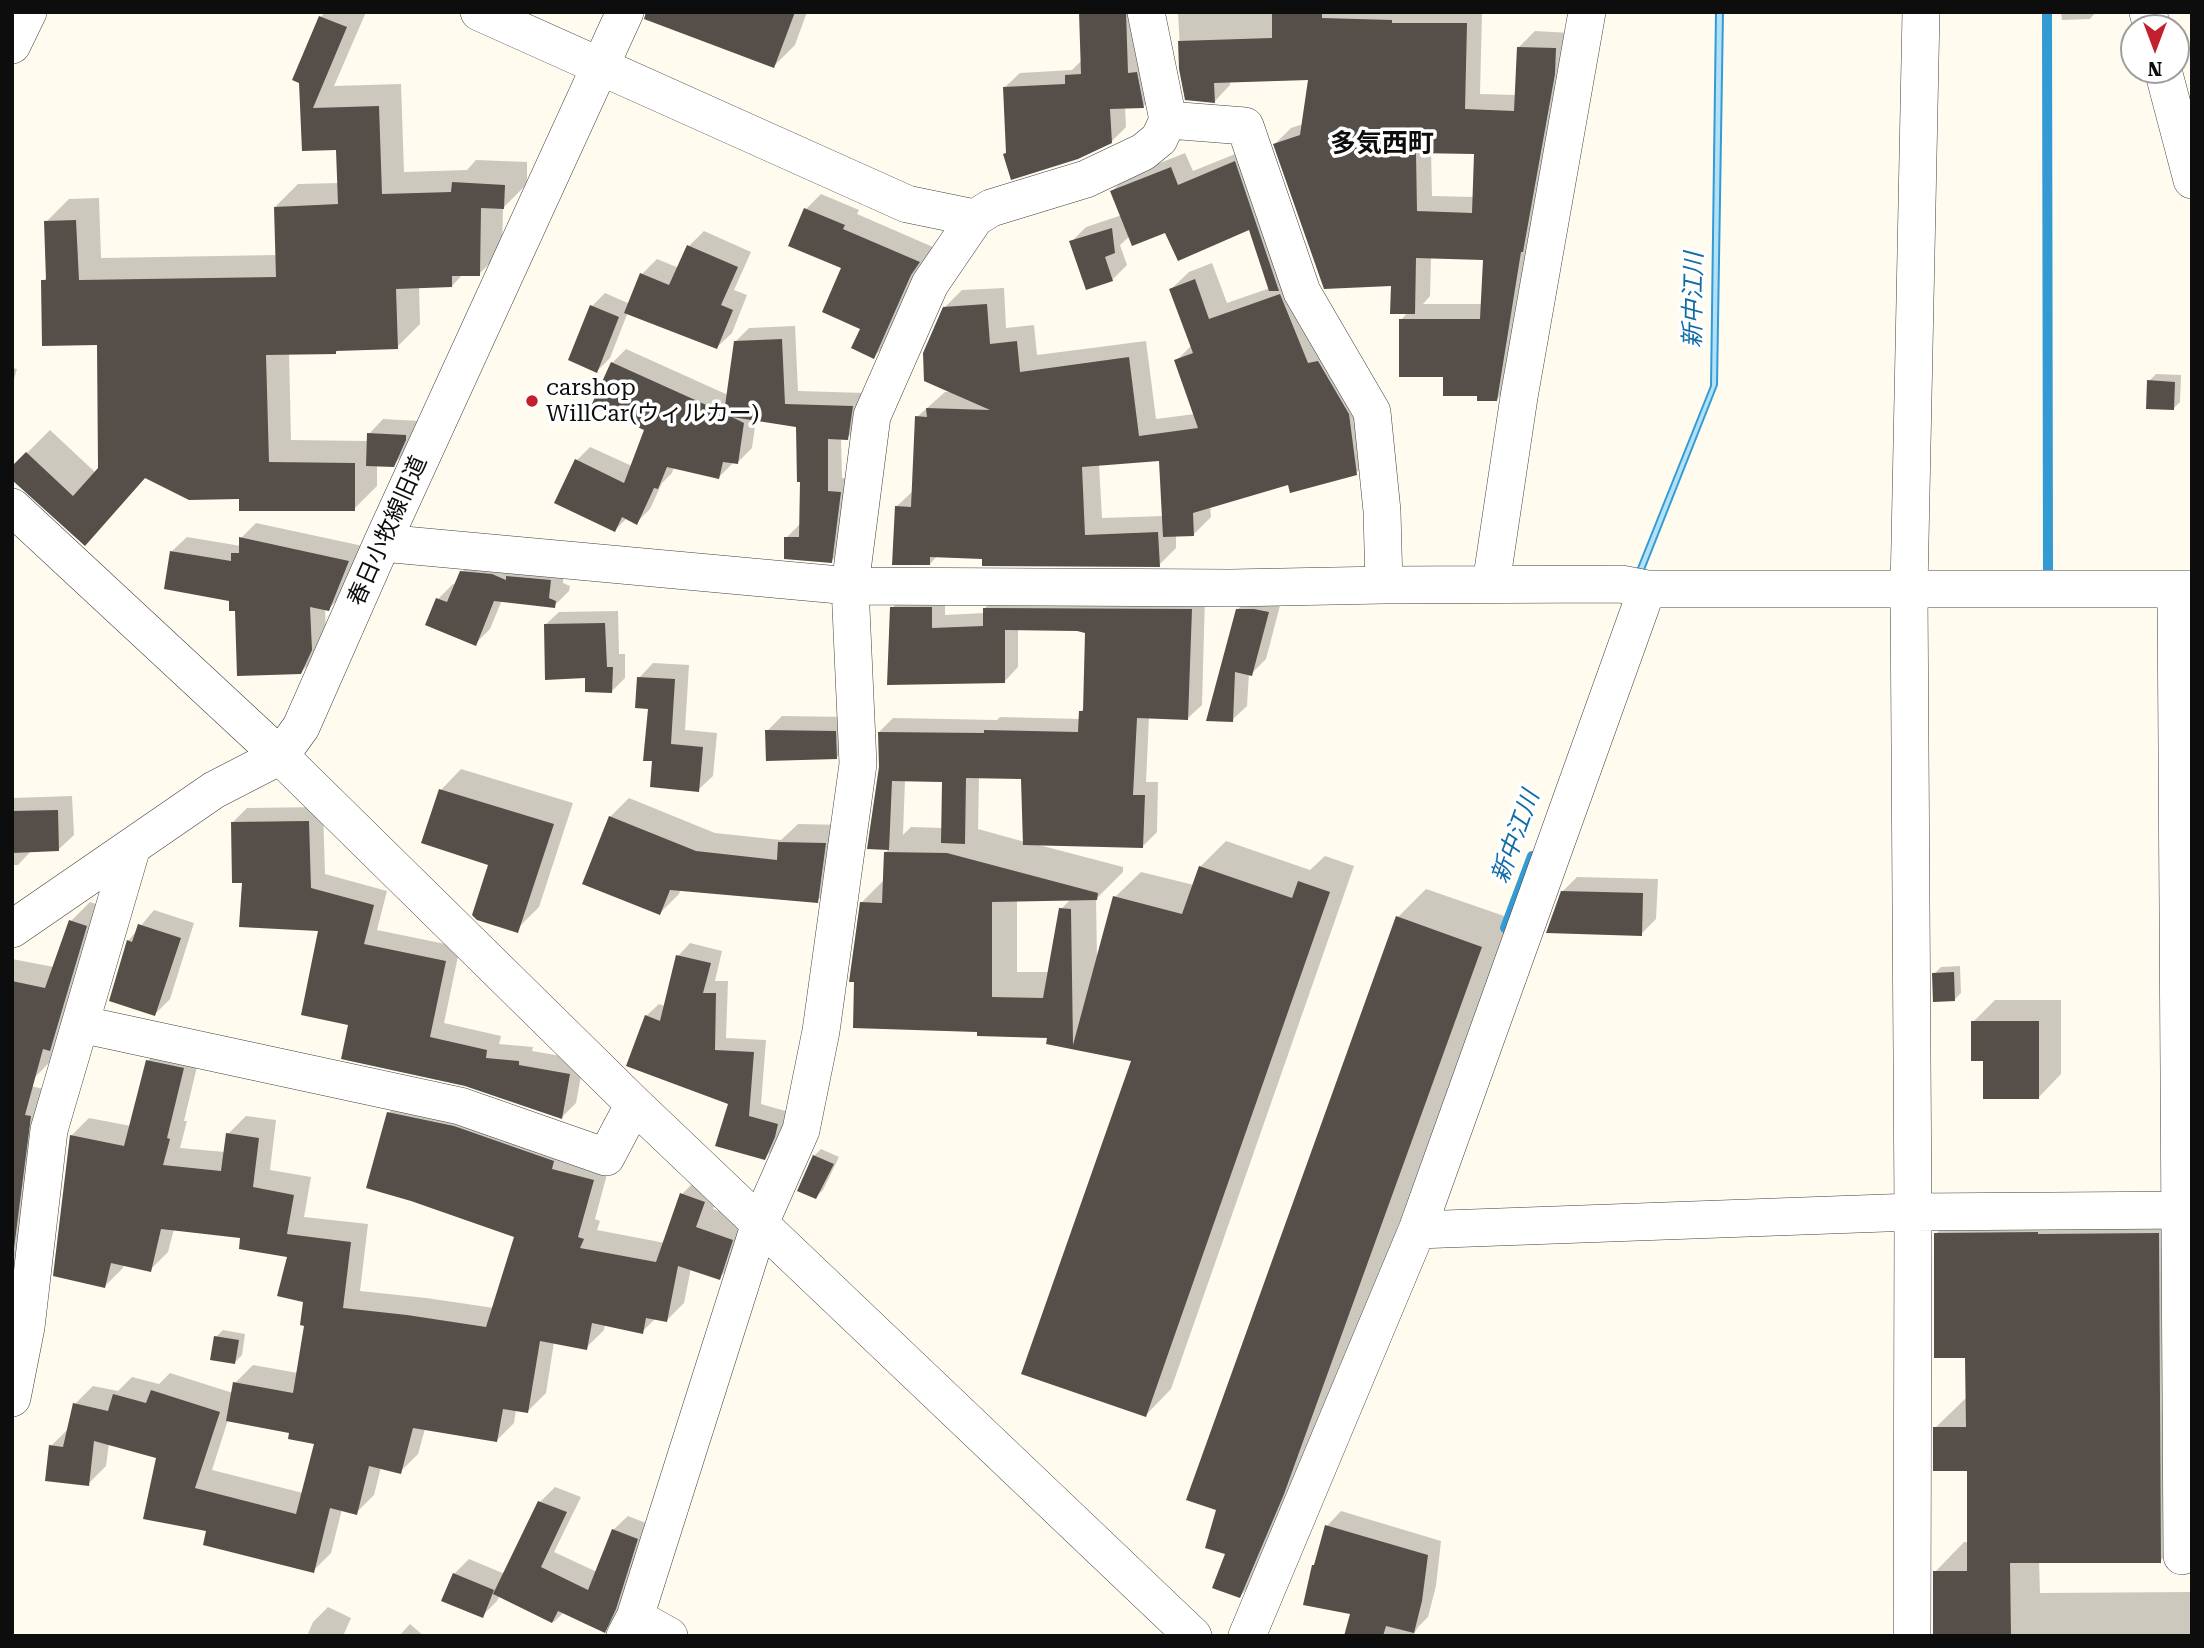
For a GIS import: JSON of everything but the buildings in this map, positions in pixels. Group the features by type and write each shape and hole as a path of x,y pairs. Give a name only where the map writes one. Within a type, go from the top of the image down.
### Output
{"street":[{"path":"12,45 28,12"},
{"path":"479,12 907,204 975,218"},
{"name":"春日小牧線旧道","path":"12,929 214,790 280,756 301,727 382,543 625,12"},
{"path":"669,1636 630,1626 760,1223 801,1130 821,1031 858,764 850,586 872,416 930,284 975,218 990,208 1086,179 1131,159 1159,139 1168,120 1146,12"},
{"path":"1492,584 1519,397 1587,12"},
{"path":"1912,1636 1913,1212 1909,590 1921,12"},
{"path":"2167,84 2192,180"},
{"path":"1168,120 1245,126 1302,292 1372,412 1382,511 1384,585"},
{"path":"12,507 280,756 634,1104 1193,1636"},
{"path":"382,543 850,586 1231,589 1621,584 1647,590 2184,590 2186,1210 2182,1556"},
{"path":"1247,1636 1417,1230 1647,590"},
{"path":"12,1398 26,1327 49,1130 132,847"},
{"path":"80,1024 460,1105 606,1157 634,1104"},
{"path":"1417,1230 1913,1212 2186,1210"}],"water":[{"path":"1716,12 1723,12 1717,385 1642,575 1636,573 1711,386"}],"waterway":[{"path":"2047,12 2048,572"},
{"name":"新中江川","path":"1505,928 1532,856"}],"place":[{"name":"carshop WillCar(ウィルカー)","path":"532,401"}],"district":[{"name":"多気西町","path":"1382,144"}]}
